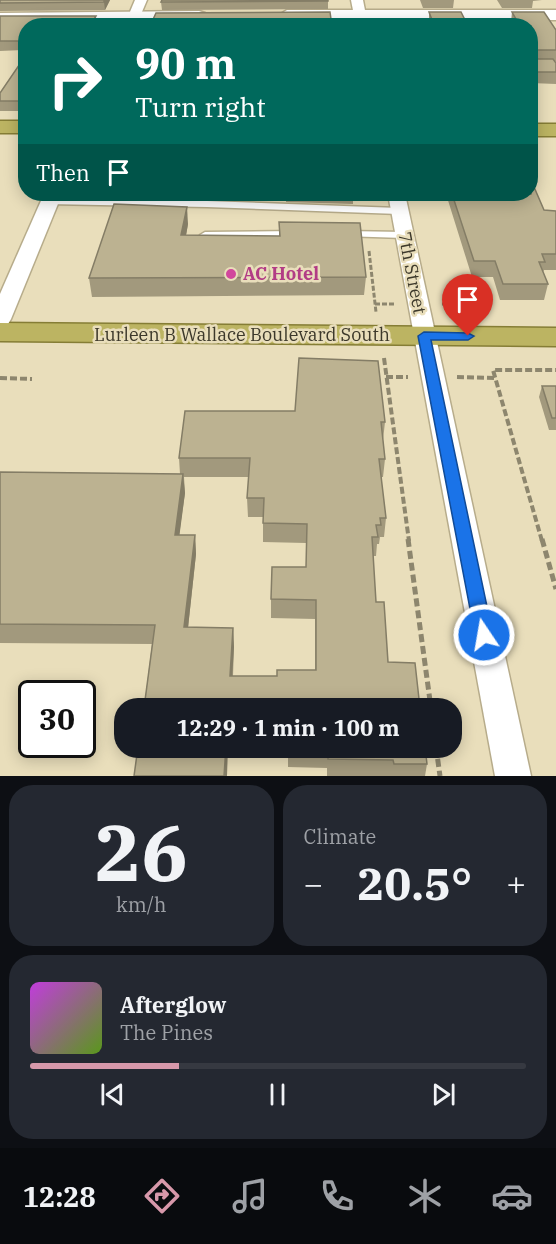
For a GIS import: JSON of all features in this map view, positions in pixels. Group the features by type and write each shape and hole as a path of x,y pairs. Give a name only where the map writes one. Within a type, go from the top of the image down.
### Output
{"highway":[{"path":"1,128 18,127"},
{"path":"538,130 556,130"},
{"name":"Lurleen B Wallace Boulevard South","path":"0,332 556,338"}],"main road":[{"path":"0,9 210,15"},
{"path":"0,18 135,13"},
{"path":"272,15 359,13 556,15"}],"street":[{"path":"0,319 51,201"},
{"name":"7th Street","path":"400,213 513,776"}],"lane":[{"path":"130,201 400,213"},
{"path":"332,234 366,234 400,213"},
{"path":"205,235 309,234"}],"path":[{"path":"366,234 430,698"},
{"path":"375,304 468,304 471,311 482,311"},
{"path":"556,370 493,370 556,589"},
{"path":"0,378 32,379"},
{"path":"438,758 440,776"}],"building":[{"path":"0,0 104,0 104,2 0,3"},
{"path":"162,0 328,0 328,1 161,2"},
{"path":"330,12 331,18 154,18 156,13"},
{"path":"429,12 461,12 464,18 431,18"},
{"path":"512,12 544,12 556,30 556,50 538,50 538,18 515,18"},
{"path":"0,16 96,16 95,18 18,18 18,41 0,41"},
{"path":"538,59 553,59 556,63 556,72 538,72"},
{"path":"18,67 18,101 0,101 0,93"},
{"path":"538,196 544,210 556,211 556,254 542,254 545,262 539,262 548,284 503,284 495,261 474,261 454,201 538,201"},
{"name":"AC Hotel","path":"114,204 187,207 181,235 280,236 279,222 360,223 366,277 89,278"},
{"path":"299,358 378,361 385,422 381,422 385,459 379,459 386,518 380,518 381,525 376,525 378,537 372,537 376,602 384,602 388,662 415,663 419,698 145,698 155,625 0,624 0,472 183,474 175,535 195,535 184,627 233,628 230,676 277,676 277,670 316,670 316,600 271,599 272,567 306,567 307,524 263,523 264,498 247,498 250,458 179,458 185,411 295,411"},
{"path":"542,386 556,386 556,418 552,418"},
{"path":"136,758 225,758 224,776 134,776"},
{"path":"426,758 427,764 394,764 393,760 328,759"}],"place":[{"name":"AC Hotel","path":"231,274"}],"route":[{"path":"468,336 424,336 484,635"}]}
